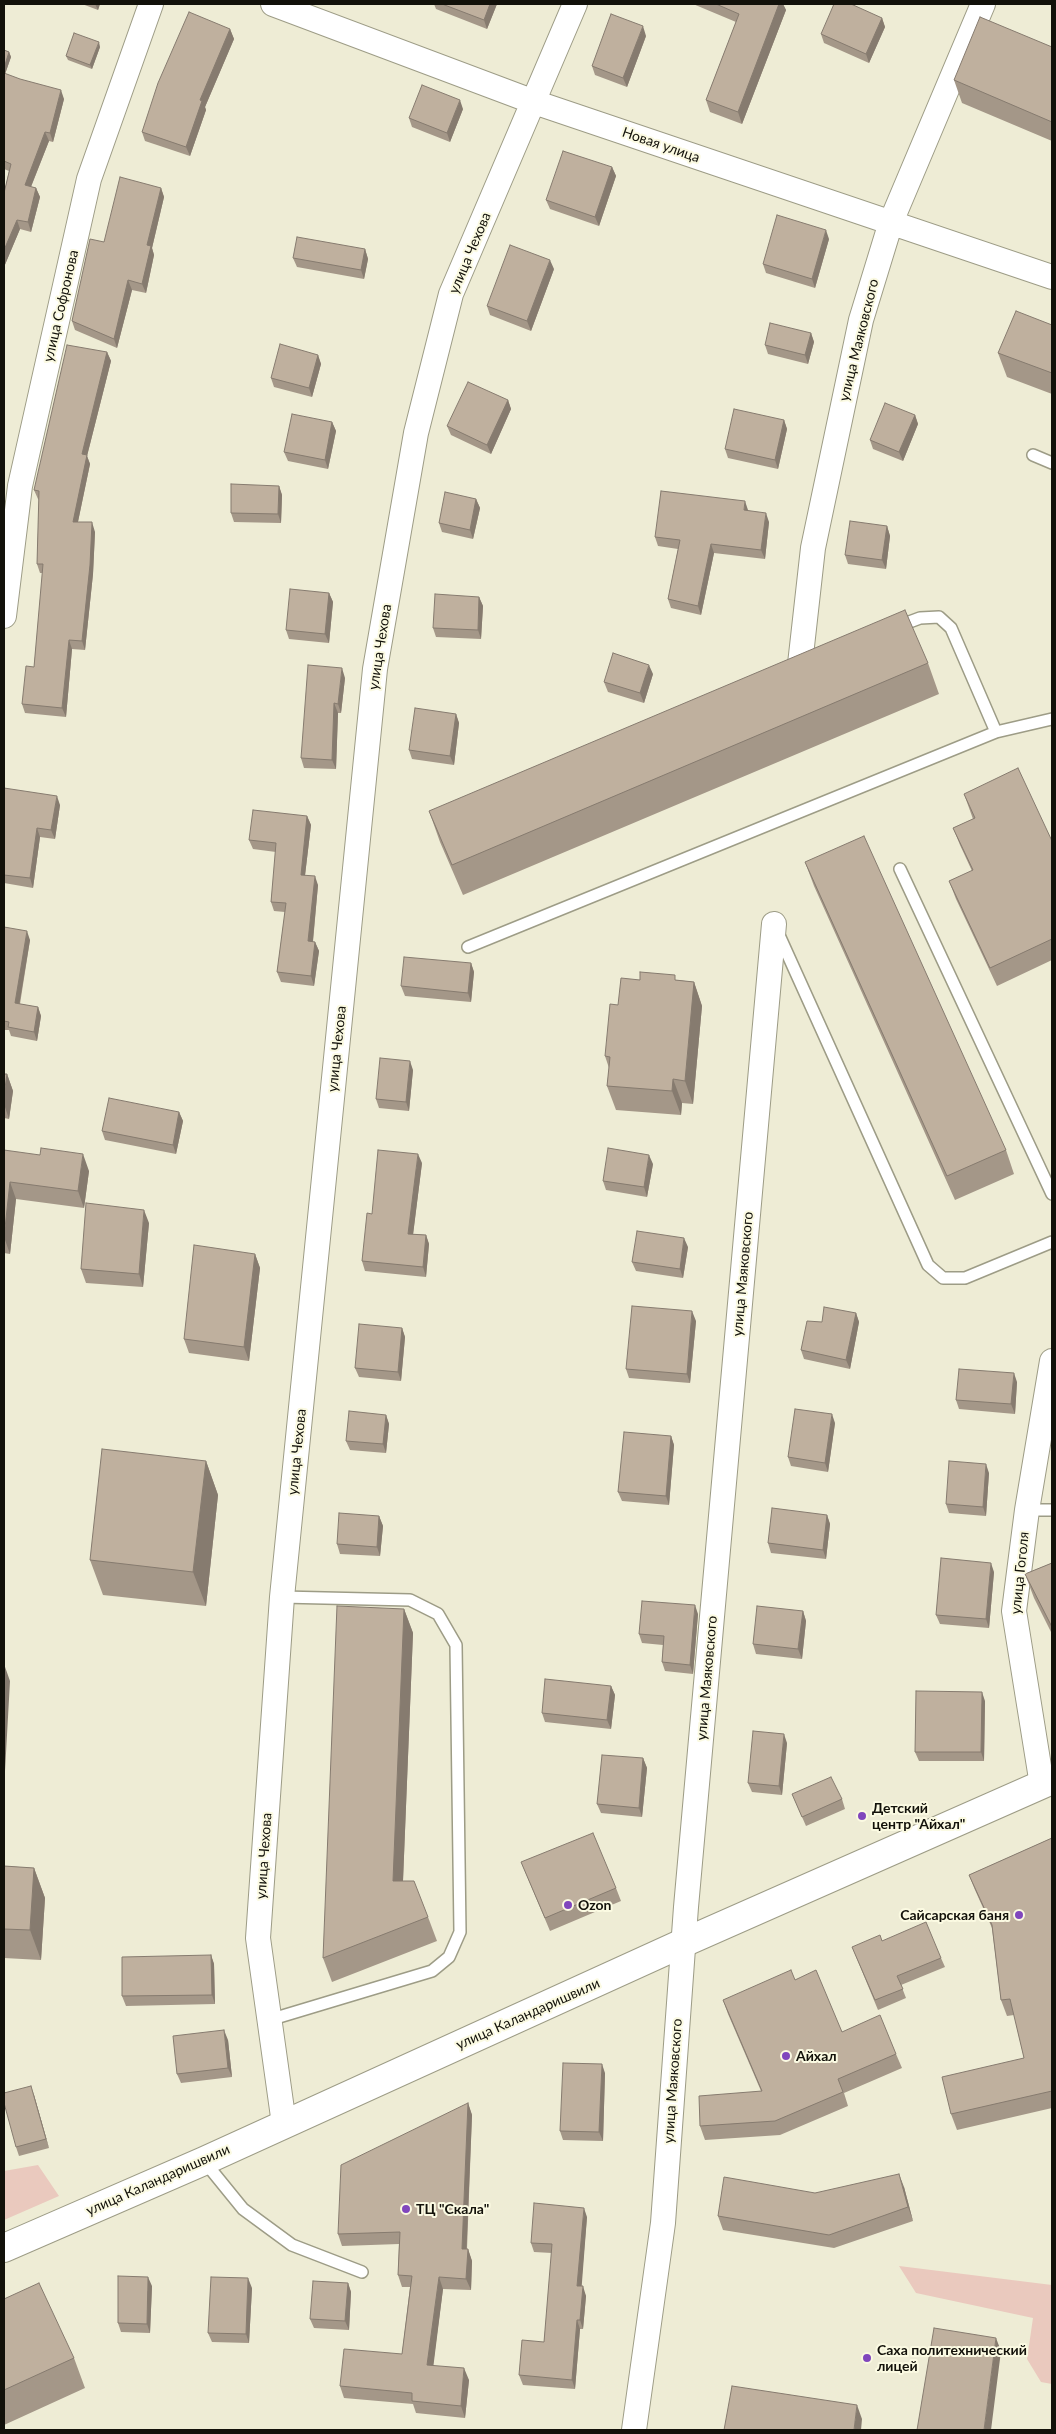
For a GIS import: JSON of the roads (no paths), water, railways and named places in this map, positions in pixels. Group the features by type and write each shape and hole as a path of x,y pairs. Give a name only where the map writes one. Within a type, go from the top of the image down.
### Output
{"street":[{"name":"улица Софронова","path":"4,616 20,486 89,179 151,4"},
{"name":"Новая улица","path":"273,4 534,102 1052,277"},
{"name":"улица Чехова","path":"284,2124 258,1938 282,1597 377,659 416,433 452,294 575,4"},
{"name":"улица Маяковского","path":"800,664 813,548 861,320 891,222 983,4"},
{"name":"улица Маяковского","path":"634,2430 663,2224 683,1943 774,924"},
{"name":"улица Гоголя","path":"1047,1783 1014,1611 1027,1510 1052,1361"},
{"name":"улица Каландаришвили","path":"4,2248 204,2161 683,1943 1047,1783"}],"lane":[{"path":"1033,455 1052,463"},
{"path":"883,632 920,618 939,617 951,628 996,732"},
{"path":"468,947 996,732 1052,719"},
{"path":"900,869 1052,1194"},
{"path":"774,924 928,1265 943,1278 965,1278 1052,1242"},
{"path":"1027,1510 1052,1510"},
{"path":"270,2020 432,1971 450,1957 460,1932 456,1645 438,1614 410,1600 282,1597"},
{"path":"204,2161 243,2209 292,2245 362,2272"}],"place":[{"name":"Детский центр \"Айхал\"","path":"862,1816"},
{"name":"Ozon","path":"568,1905"},
{"name":"Сайсарская баня","path":"1019,1915"},
{"name":"Айхал","path":"786,2056"},
{"name":"ТЦ \"Скала\"","path":"406,2209"},
{"name":"Саха политехнический лицей","path":"867,2358"}]}
